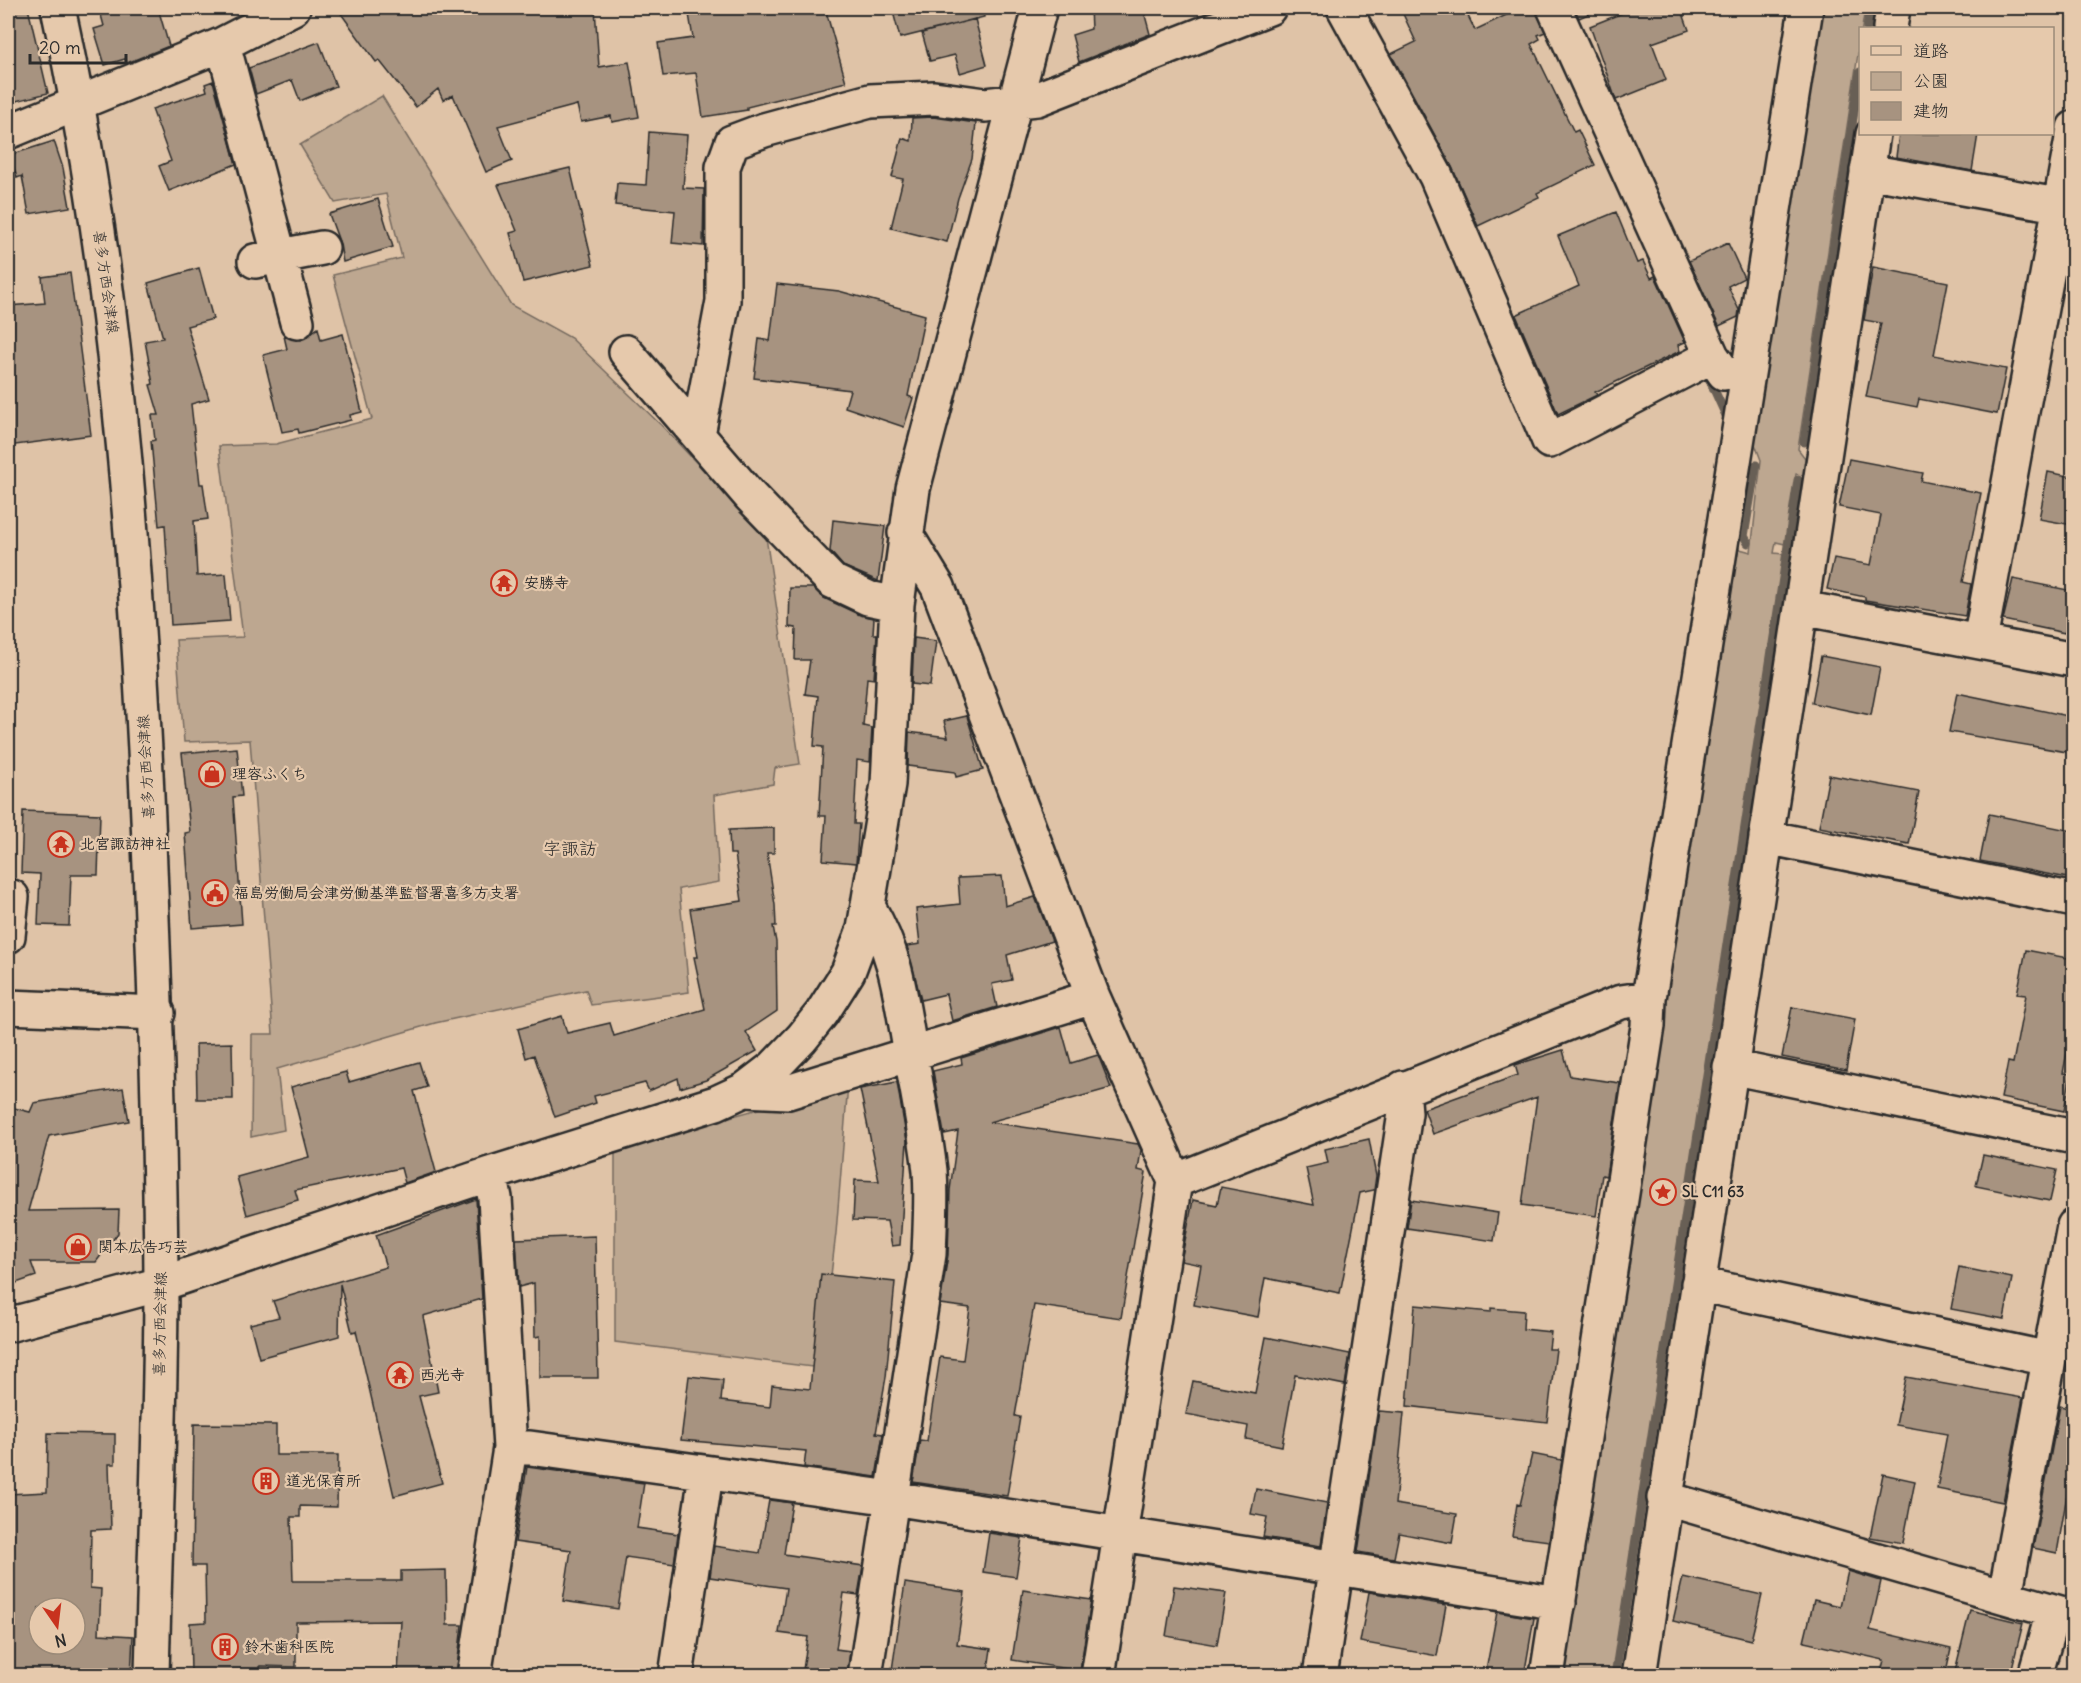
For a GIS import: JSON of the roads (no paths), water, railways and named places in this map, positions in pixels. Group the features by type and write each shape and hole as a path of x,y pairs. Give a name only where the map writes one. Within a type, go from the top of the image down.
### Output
{"street":[{"name":"喜多方西会津線","path":"58,8 79,102 111,310 140,646 158,1013 161,1284 152,1676"},
{"path":"8,132 223,44 293,8"},
{"path":"8,1325 161,1284 490,1174 716,1103 744,1090 774,1067 822,1014 848,972 869,908 888,784 897,604 913,489 944,364 1040,8"},
{"path":"698,435 723,301 723,167 732,142 764,130 870,101 934,98 985,105 1037,99 1269,8"},
{"path":"1344,8 1436,176 1549,441 1712,356"},
{"path":"1554,8 1712,356 1743,401"},
{"path":"1547,1676 1648,1026 1649,998 1734,474 1743,401 1806,8"},
{"path":"1890,27 1893,8"},
{"path":"223,44 268,259 297,321"},
{"path":"1980,641 2066,207 2073,128"},
{"path":"1639,1676 1664,1498 1802,608 1828,417 1873,135"},
{"path":"1867,171 2066,207"},
{"path":"268,259 322,248"},
{"path":"626,352 750,496 832,581 868,597 897,604"},
{"path":"905,534 938,587 1093,997 1175,1181 1098,1676"},
{"path":"1802,608 2073,660"},
{"path":"1766,837 2073,900"},
{"path":"8,936 12,897"},
{"path":"864,1676 929,1254 930,1172 895,967 886,936 869,908"},
{"path":"744,1090 788,1092 1093,997"},
{"path":"1175,1181 1621,1002 1649,998"},
{"path":"8,1007 158,1013"},
{"path":"1730,1067 2073,1137"},
{"path":"1320,1676 1405,1113 1403,1088"},
{"path":"474,1676 510,1448 495,1198 490,1174"},
{"path":"2005,1596 2073,1226"},
{"path":"1698,1284 2049,1359"},
{"path":"510,1448 530,1448 892,1498 1559,1603"},
{"path":"676,1676 706,1474"},
{"path":"1664,1498 2005,1596 2063,1615 2035,1676"}],"waterway":[{"path":"1867,27 1870,8"},
{"path":"1804,442 1859,79"},
{"path":"1707,374 1727,418"},
{"path":"1748,543 1744,536 1756,465"},
{"path":"1615,1676 1798,480"}],"place":[{"name":"安勝寺","path":"504,583"},
{"name":"理容ふくち","path":"212,774"},
{"name":"北宮諏訪神社","path":"61,844"},
{"name":"福島労働局会津労働基準監督署喜多方支署","path":"215,893"},
{"name":"SL C11 63","path":"1663,1192"},
{"name":"関本広告巧芸","path":"78,1247"},
{"name":"西光寺","path":"400,1375"},
{"name":"道光保育所","path":"266,1481"},
{"name":"鈴木歯科医院","path":"225,1647"}],"district":[{"name":"字諏訪","path":"570,849"}]}
